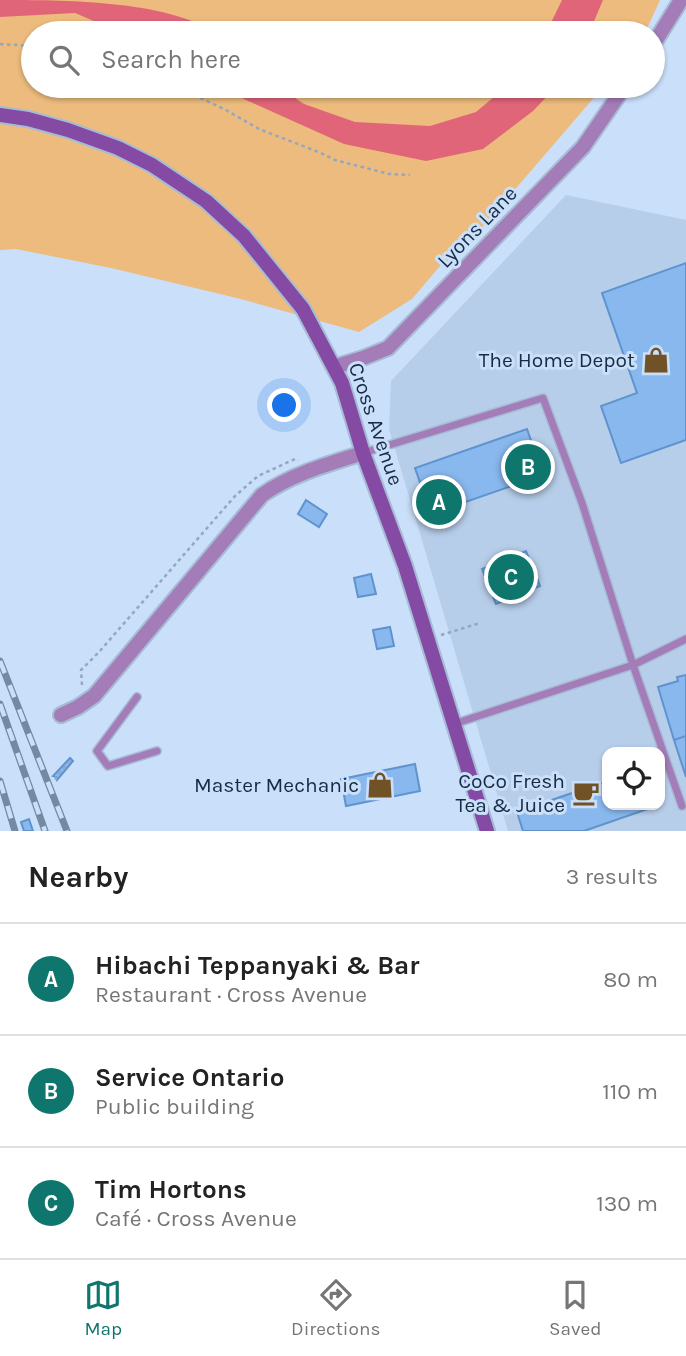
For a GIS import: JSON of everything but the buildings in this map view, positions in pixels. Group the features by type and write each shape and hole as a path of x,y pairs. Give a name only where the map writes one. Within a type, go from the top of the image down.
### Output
{"street":[{"path":"665,26 681,0"},
{"name":"Lyons Lane","path":"334,367 388,348 583,147 617,98"},
{"name":"Cross Avenue","path":"0,115 68,130 118,148 152,165 206,201 244,236 303,309 342,383 363,453 405,566 487,831"},
{"path":"61,715 94,696 262,495 293,477 363,453"}],"lane":[{"path":"363,453 543,398 582,503 632,665 682,806"},
{"path":"454,724 632,665 686,639"},
{"path":"137,697 97,751 108,766 158,751"}],"path":[{"path":"0,44 21,45"},
{"path":"200,98 259,129 335,160 389,174 410,175"},
{"path":"82,689 81,670 235,496 258,476 295,459 300,463"},
{"path":"428,640 480,623"},
{"path":"56,780 71,760"}],"shaded area":[{"path":"0,0 660,0 650,21 21,21 21,98 594,98 448,267 445,260 412,299 359,332 241,299 111,268 16,249 0,250"},
{"path":"0,0 53,1 142,8 191,21 94,21 75,13 0,17"},
{"path":"562,0 603,0 594,21 552,21"},
{"path":"295,98 304,104 355,122 430,126 476,112 493,98 545,98 533,111 483,149 426,161 344,144 244,99"},
{"path":"566,195 686,220 686,831 508,831 389,429 391,381"}],"railway":[{"path":"0,661 67,831"},
{"path":"0,704 45,831"},
{"path":"0,781 15,831"}],"place":[{"name":"The Home Depot","path":"656,360"},
{"name":"Service Ontario","path":"528,467"},
{"name":"Hibachi Teppanyaki & Bar","path":"439,502"},
{"name":"Tim Hortons","path":"511,577"},
{"name":"Master Mechanic","path":"380,785"},
{"name":"CoCo Fresh Tea & Juice","path":"586,793"}]}
